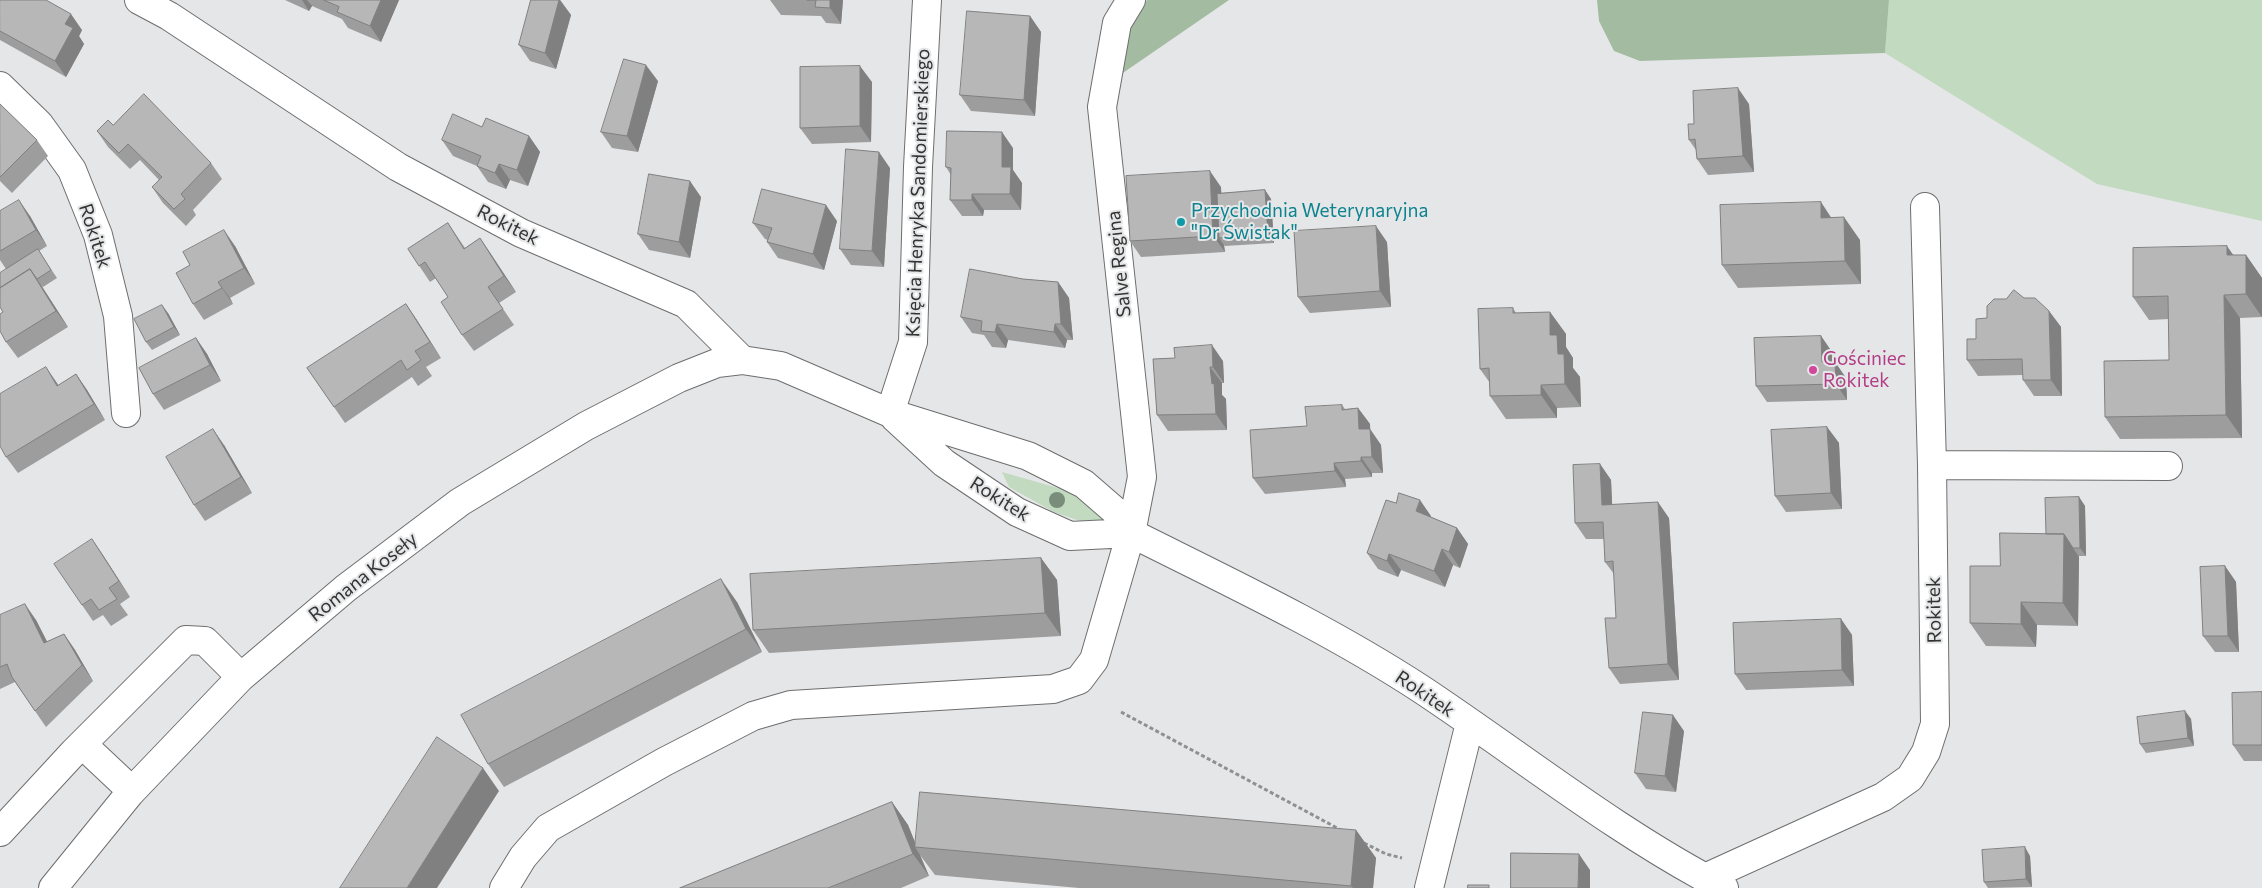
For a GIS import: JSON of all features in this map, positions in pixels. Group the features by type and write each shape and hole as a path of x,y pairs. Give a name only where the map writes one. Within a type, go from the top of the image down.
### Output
{"street":[{"name":"Rokitek","path":"139,0 169,16 398,167 521,233 686,304 742,360 781,366 890,413 1028,456 1084,484 1114,510 1131,533 1336,637 1420,689 1590,807 1677,863 1715,883 1883,797 1910,778 1926,752 1935,724 1932,465 1925,207"},
{"name":"Księcia Henryka Sandomierskiego","path":"890,413 913,342 918,167 927,0"},
{"name":"Salve Regina","path":"504,888 523,857 548,828 664,762 753,716 791,704 1053,689 1079,680 1094,660 1131,533 1142,477 1102,108 1113,12 1132,0"},
{"name":"Rokitek","path":"0,86 38,124 72,170 98,235 118,316 126,413"},
{"name":"Romana Koseły","path":"54,888 132,791 241,678 346,588 460,502 586,426 679,378 717,363 742,360"},
{"name":"Rokitek","path":"890,413 944,463 1017,512 1070,536 1131,533"},
{"path":"1932,465 2168,466"},
{"path":"0,832 82,744 186,640 206,641 241,678"},
{"path":"1429,888 1470,723"},
{"path":"82,744 132,791"}],"path":[{"path":"1121,712 1342,831"},
{"path":"1360,840 1386,854 1405,859"}],"green space":[{"path":"1147,0 1229,0 1117,77 1128,29"},
{"path":"1597,0 1889,0 1885,53 1640,61 1614,51 1599,21"},
{"path":"1889,0 2262,0 2262,221 2097,184 1885,53"},
{"path":"1002,472 1065,490 1115,521 1080,521 1054,512 1009,487"}],"building":[{"path":"0,0 46,0 71,14 65,24 73,28 55,61 0,31"},
{"path":"324,0 381,0 370,26 337,12 339,7"},
{"path":"531,0 559,0 545,53 519,45"},
{"path":"816,0 830,0 830,8 815,7"},
{"path":"967,11 1030,16 1024,100 960,95"},
{"path":"624,59 646,65 627,136 601,132"},
{"path":"860,66 860,126 800,128 800,67"},
{"path":"1738,88 1743,156 1697,159 1695,139 1689,140 1688,124 1694,124 1693,91"},
{"path":"144,94 211,163 181,194 185,199 174,209 152,187 162,177 128,144 119,153 97,131 108,120 113,125"},
{"path":"0,104 37,140 0,177"},
{"path":"453,114 482,127 486,118 529,136 517,170 499,164 495,173 477,166 481,156 442,140"},
{"path":"947,131 1002,132 1002,167 1011,167 1010,194 972,194 972,200 950,200 951,168 946,167"},
{"path":"846,149 879,152 872,251 840,249"},
{"name":"Przychodnia Weterynaryjna \"Dr Świstak\"","path":"1210,171 1213,236 1130,241 1126,176"},
{"path":"649,174 690,181 679,242 638,234"},
{"path":"762,189 826,205 813,254 767,242 772,228 753,223"},
{"path":"1265,190 1268,235 1219,238 1217,194"},
{"path":"19,200 36,230 0,251 0,211"},
{"path":"1821,202 1821,218 1844,217 1845,261 1722,265 1720,205"},
{"path":"448,223 464,249 480,238 504,276 488,287 503,309 462,335 441,302 448,297 425,262 419,266 408,249"},
{"path":"1376,226 1380,291 1298,297 1294,231"},
{"path":"224,230 244,268 218,282 222,288 193,304 176,273 190,265 183,252"},
{"path":"2227,246 2227,255 2246,255 2246,294 2224,295 2226,415 2105,417 2104,361 2169,360 2168,296 2133,297 2133,248"},
{"path":"38,249 51,270 37,279 30,269 0,288 0,273"},
{"path":"30,269 56,311 6,342 0,331 0,314 3,312 0,307 0,288"},
{"path":"970,269 1023,279 1058,282 1061,324 1055,324 1054,332 997,324 995,332 981,331 982,321 961,317"},
{"path":"2014,290 2024,298 2035,298 2049,311 2051,380 2023,380 2022,359 1967,360 1967,339 1976,339 1976,319 1987,318 1987,306 1994,299 2006,299"},
{"path":"406,304 430,342 415,351 421,360 407,370 401,360 334,407 307,368"},
{"path":"162,305 174,327 146,342 134,319"},
{"path":"1513,308 1513,313 1550,312 1550,335 1557,335 1558,354 1564,354 1565,384 1541,385 1541,395 1490,396 1489,368 1480,369 1478,309"},
{"path":"1821,336 1822,362 1835,362 1836,384 1756,386 1754,338"},
{"path":"196,338 210,365 153,394 139,368"},
{"path":"1212,345 1213,367 1210,367 1212,384 1214,383 1216,414 1157,415 1153,359 1175,358 1174,348"},
{"path":"46,367 57,386 76,374 94,404 6,457 0,446 0,394"},
{"path":"1342,405 1342,410 1358,408 1359,429 1370,429 1372,457 1361,457 1361,461 1334,463 1335,471 1253,478 1250,430 1307,426 1305,407"},
{"path":"1827,427 1831,493 1775,496 1771,430"},
{"path":"213,429 241,477 194,505 166,457"},
{"path":"1600,464 1602,505 1658,502 1668,664 1609,668 1605,618 1616,618 1613,561 1605,562 1603,522 1575,523 1573,465"},
{"path":"1399,493 1420,500 1416,511 1457,528 1449,552 1442,549 1434,571 1389,554 1387,561 1367,553 1386,500 1396,503"},
{"path":"2079,497 2080,548 2073,548 2064,534 2046,534 2045,498"},
{"path":"2000,533 2064,534 2063,603 2021,602 2021,624 1970,623 1970,566 2000,566"},
{"path":"92,539 119,581 109,588 117,599 99,610 91,599 82,605 54,564"},
{"path":"1041,558 1045,613 753,630 750,574"},
{"path":"2225,566 2228,636 2203,636 2200,567"},
{"path":"721,579 746,629 488,764 461,715"},
{"path":"25,604 44,643 64,634 82,665 35,711 12,677 7,664 0,667 0,615"},
{"path":"1841,619 1842,670 1735,674 1733,623"},
{"path":"2262,692 2262,745 2233,745 2232,693"},
{"path":"2185,711 2188,738 2140,744 2137,717"},
{"path":"1643,712 1673,715 1665,776 1635,773"},
{"path":"437,737 483,768 407,888 340,888"},
{"path":"920,792 1356,830 1351,886 915,847"},
{"path":"892,802 913,854 828,888 680,888"},
{"path":"2025,847 2026,879 1984,882 1982,850"},
{"path":"1511,853 1579,854 1578,888 1511,888"},
{"path":"1468,885 1489,885 1489,888 1468,888"}],"place":[{"name":"Przychodnia Weterynaryjna \"Dr Świstak\"","path":"1181,222"},
{"name":"Gościniec Rokitek","path":"1813,370"}]}
